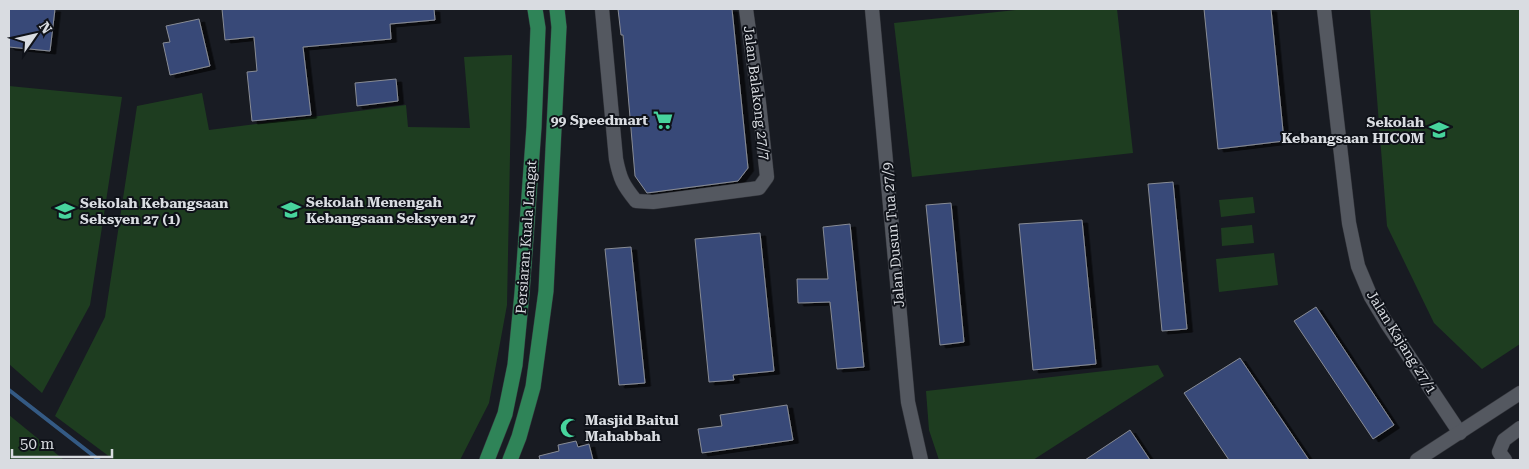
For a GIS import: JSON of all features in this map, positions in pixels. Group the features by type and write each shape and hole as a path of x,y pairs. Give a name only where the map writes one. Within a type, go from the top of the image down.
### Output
{"main road":[{"name":"Persiaran Kuala Langat","path":"487,460 505,414 515,365 534,127 538,28 536,9"},
{"name":"Persiaran Kuala Langat","path":"510,460 519,437 533,388 546,291 559,27 557,9"},
{"path":"538,28 559,27"}],"street":[{"name":"Jalan Balakong 27/7","path":"602,9 616,159 619,172 624,187 636,201 653,202 759,188 767,177 760,103 746,9"},
{"name":"Jalan Dusun Tua 27/9","path":"872,9 908,402 921,460"},
{"name":"Jalan Kajang 27/1","path":"1324,9 1348,223 1358,266 1371,297 1386,322 1460,433"},
{"path":"1417,460 1520,393"},
{"path":"1505,460 1499,452 1504,440 1520,428"}],"green space":[{"path":"1026,9 1117,9 1133,153 912,177 894,23"},
{"name":"Sekolah Kebangsaan HICOM","path":"1370,9 1520,9 1520,344 1482,369 1434,323 1387,226"},
{"path":"512,55 507,305 489,403 460,460 114,460 55,416 105,317 137,106 202,93 209,130 406,105 408,127 470,128 464,57"},
{"path":"9,86 122,97 90,305 42,393 9,364"},
{"path":"1253,197 1255,213 1221,217 1219,200"},
{"path":"1252,225 1254,243 1222,246 1221,228"},
{"path":"1274,253 1278,285 1219,292 1216,259"},
{"path":"1158,365 1164,376 1033,460 939,460 929,430 926,391"},
{"path":"9,415 64,460 9,460"}],"building":[{"path":"9,9 55,9 50,51 9,47"},
{"path":"222,9 434,9 435,20 390,24 391,39 303,47 311,115 252,121 247,72 257,71 254,37 225,40"},
{"path":"618,9 732,9 748,168 738,181 647,193 635,176 623,35 621,35"},
{"path":"1204,9 1271,9 1284,141 1218,149"},
{"path":"199,19 210,66 170,75 163,43 170,42 166,26"},
{"path":"396,79 398,101 357,106 355,83"},
{"path":"1173,182 1187,329 1162,331 1148,184"},
{"path":"951,203 964,342 940,345 926,205"},
{"path":"1082,220 1096,364 1033,370 1019,224"},
{"path":"850,224 864,367 837,369 830,302 798,303 797,279 828,279 823,227"},
{"path":"760,233 774,371 733,375 734,380 709,382 695,239"},
{"path":"631,247 645,383 619,385 605,249"},
{"path":"1316,307 1394,425 1373,439 1294,321"},
{"path":"1240,358 1309,460 1229,460 1184,393"},
{"path":"787,405 793,440 702,453 698,429 722,426 720,415"},
{"path":"1130,430 1150,460 1085,460"},
{"path":"576,441 578,447 589,444 593,460 540,460 539,456 559,451 558,445"}],"waterway":[{"path":"9,390 99,460"}],"place":[{"name":"99 Speedmart","path":"663,120"},
{"name":"Sekolah Kebangsaan HICOM","path":"1439,130"},
{"name":"Sekolah Menengah Kebangsaan Seksyen 27","path":"291,210"},
{"name":"Sekolah Kebangsaan Seksyen 27 (1)","path":"65,211"},
{"name":"Masjid Baitul Mahabbah","path":"570,428"}]}
